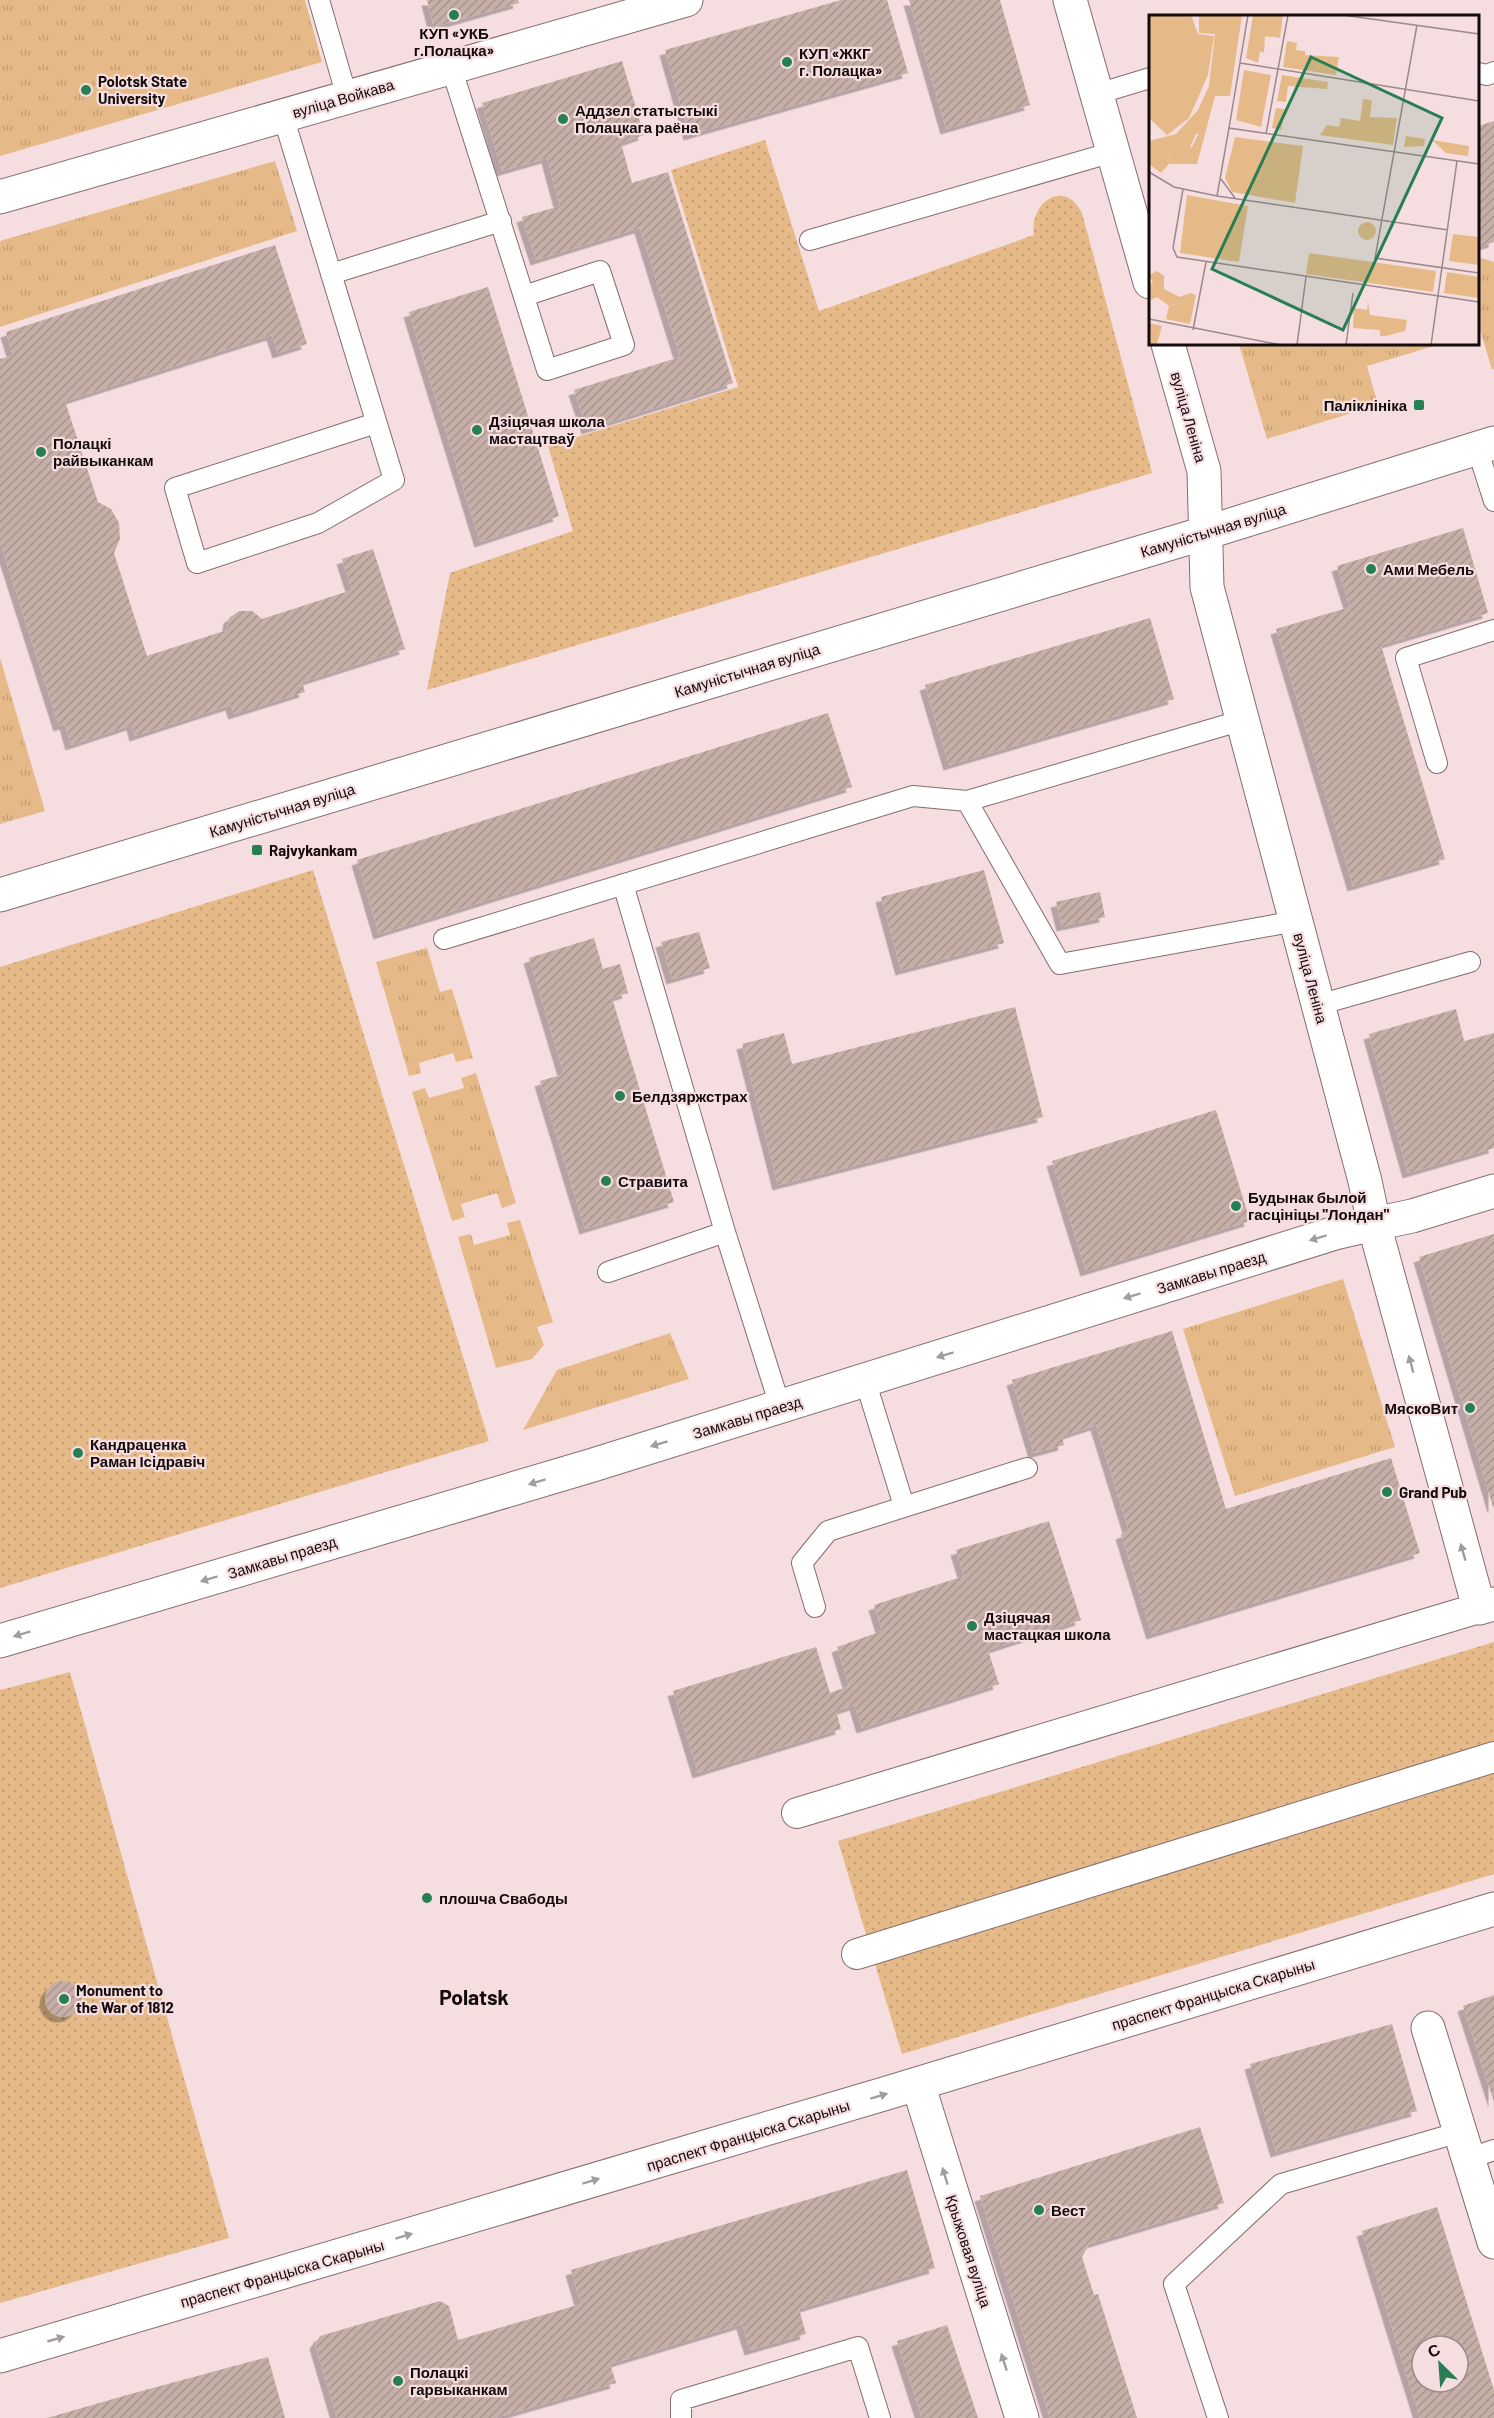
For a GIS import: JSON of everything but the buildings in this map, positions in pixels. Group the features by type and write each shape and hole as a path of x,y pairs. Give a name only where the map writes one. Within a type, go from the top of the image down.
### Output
{"street":[{"path":"1070,0 1149,278"},
{"name":"вуліца Войкава","path":"0,197 674,4"},
{"name":"вуліца Леніна","path":"1168,345 1204,471 1207,586 1374,1224 1486,1606"},
{"name":"Камуністычная вуліца","path":"0,895 1205,533 1486,445"},
{"name":"Замкавы праезд","path":"0,1641 570,1472 1335,1233 1412,1216 1494,1191"},
{"path":"797,1813 1486,1606"},
{"path":"857,1954 1494,1758"},
{"name":"праспект Францыска Скарыны","path":"0,2356 918,2084 1494,1909"},
{"path":"1428,2028 1474,2147 1494,2242"},
{"name":"Крыжовая вуліца","path":"918,2084 1022,2418"}],"lane":[{"path":"320,0 347,98"},
{"path":"451,67 547,370 624,345 600,271 524,296"},
{"path":"1479,73 1487,75 1494,72"},
{"path":"1097,94 1149,78"},
{"path":"283,116 394,480 318,523 197,563 175,488 376,423"},
{"path":"810,240 1113,152"},
{"path":"331,274 501,221"},
{"path":"1486,445 1494,501"},
{"path":"1437,764 1406,658 1494,630"},
{"path":"444,939 913,796 967,801 1243,720"},
{"path":"967,801 1060,964 1296,921"},
{"path":"623,884 725,1232 780,1406"},
{"path":"1318,1005 1470,962"},
{"path":"608,1272 725,1232"},
{"path":"865,1380 904,1506"},
{"path":"815,1608 802,1563 828,1531 1027,1468"},
{"path":"1218,2418 1174,2284 1281,2184 1474,2147"},
{"path":"681,2418 681,2400 858,2347 880,2418"}],"green space":[{"name":"Polotsk State University","path":"0,0 305,0 322,62 0,156"},
{"path":"765,140 819,311 1034,235 1037,213 1050,198 1067,197 1075,203 1082,213 1152,473 427,690 450,573 573,531 548,446 738,387 671,170"},
{"path":"275,161 297,231 0,327 0,241"},
{"path":"1479,257 1494,262 1494,369 1492,370 1479,325"},
{"path":"1239,345 1438,345 1367,366 1378,405 1267,439"},
{"path":"0,658 45,811 0,824"},
{"path":"313,870 489,1441 0,1588 0,967"},
{"path":"427,948 440,992 452,989 473,1058 456,1062 453,1053 419,1063 421,1073 409,1076 376,962"},
{"path":"476,1073 516,1203 502,1208 497,1193 461,1204 465,1217 452,1221 412,1092 425,1088 429,1098 464,1088 461,1078"},
{"path":"520,1220 553,1322 537,1327 544,1345 532,1359 496,1368 458,1237 471,1234 474,1245 510,1235 507,1223"},
{"path":"1343,1279 1395,1447 1235,1496 1183,1329"},
{"path":"670,1333 689,1379 523,1430 557,1370"},
{"path":"1494,1642 1494,1874 902,2054 838,1841"},
{"path":"70,1672 229,2238 0,2303 0,1690"}],"place":[{"name":"КУП «УКБ г.Полацка»","path":"454,15"},
{"name":"КУП «ЖКГ г. Полацка»","path":"787,62"},
{"name":"Polotsk State University","path":"86,90"},
{"name":"Аддзел статыстыкі Полацкага раёна","path":"563,119"},
{"name":"Паліклініка","path":"1419,405"},
{"name":"Дзіцячая школа мастацтваў","path":"477,430"},
{"name":"Полацкі райвыканкам","path":"41,452"},
{"name":"Ами Мебель","path":"1371,569"},
{"name":"Rajvykankam","path":"257,850"},
{"name":"Белдзяржстрах","path":"620,1096"},
{"name":"Стравита","path":"606,1181"},
{"name":"Будынак былой гасцініцы \"Лондан\"","path":"1236,1206"},
{"name":"МяскоВит","path":"1470,1408"},
{"name":"Кандраценка Раман Ісідравіч","path":"78,1453"},
{"name":"Grand Pub","path":"1387,1492"},
{"name":"Дзіцячая мастацкая школа","path":"972,1626"},
{"name":"плошча Свабоды","path":"427,1898"},
{"name":"Monument to the War of 1812","path":"64,1999"},
{"name":"Вест","path":"1039,2210"},
{"name":"Полацкі гарвыканкам","path":"398,2381"}],"district":[{"name":"Polatsk","path":"474,1996"}]}
